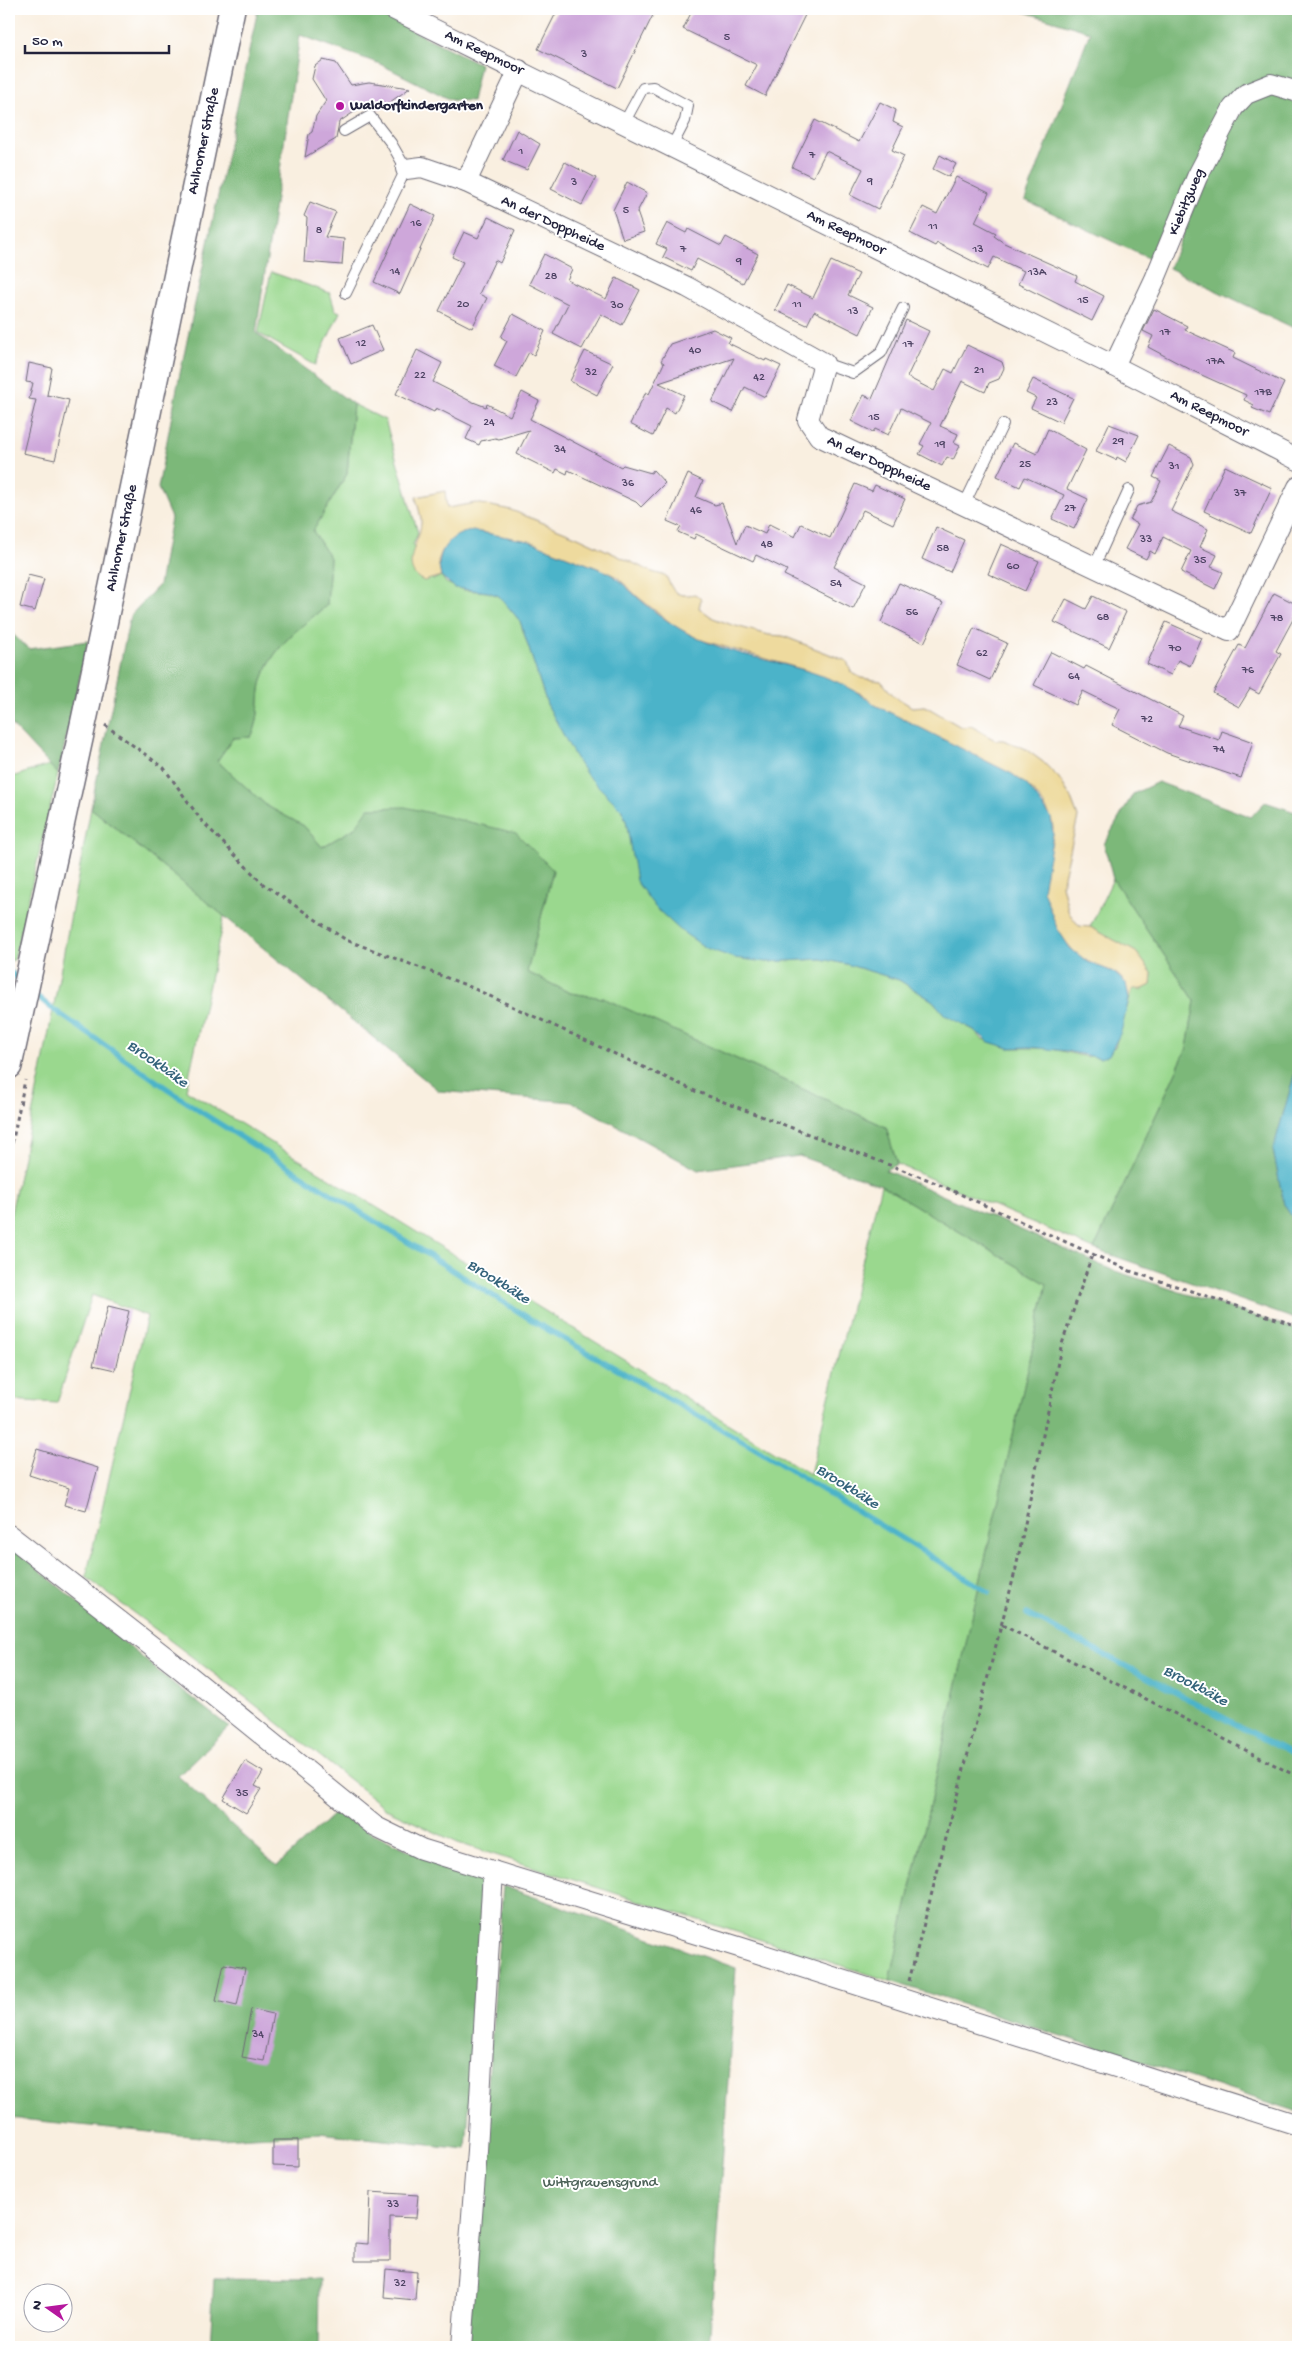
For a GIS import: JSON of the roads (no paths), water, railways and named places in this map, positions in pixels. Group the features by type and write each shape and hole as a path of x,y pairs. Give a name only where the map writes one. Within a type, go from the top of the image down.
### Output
{"street":[{"name":"Ahlhorner Straße","path":"18,1071 25,998 232,9"},
{"name":"Am Reepmoor","path":"393,9 1114,366 1298,460"},
{"path":"466,182 519,70"},
{"name":"Kiebitzweg","path":"1114,366 1155,279 1197,177 1233,108 1246,94 1271,84 1298,92"},
{"name":"An der Doppheide","path":"406,169 422,167 466,182 687,287 824,363 808,420 819,436 1229,630 1298,487"},
{"path":"9,1535 177,1666 376,1827 422,1849 1298,2125"},
{"path":"462,2347 477,2150 493,1871"}],"lane":[{"path":"624,122 643,88 653,87 688,106 685,121 672,146"},
{"path":"344,130 370,116 391,143 406,169 346,293"},
{"path":"824,363 853,373 881,353 903,308"},
{"path":"964,505 1003,424"},
{"path":"1094,566 1129,490"}],"water":[{"path":"474,531 529,541 605,571 658,614 689,634 719,647 812,672 834,681 855,691 875,705 1012,774 1027,785 1051,817 1053,834 1043,890 1057,928 1070,948 1088,962 1113,972 1126,983 1129,999 1121,1032 1109,1055 1100,1058 1066,1051 1029,1047 1009,1048 989,1042 974,1030 945,1015 933,1001 899,980 846,964 821,959 766,962 734,958 706,948 681,931 655,907 636,881 626,820 621,809 587,775 574,755 547,704 520,621 499,596 488,592 455,588 441,576 439,568 440,559 446,545 458,535"},
{"path":"1298,1062 1298,1226 1284,1205 1273,1150"}],"waterway":[{"name":"Brookbäke","path":"9,971 20,980"},
{"name":"Brookbäke","path":"32,992 50,1007 201,1112 538,1324 751,1446 989,1592"},
{"name":"Brookbäke","path":"1027,1614 1298,1757"}],"place":[{"name":"Waldorfkindergarten","path":"340,106"}],"park label":[{"name":"Wittgrauensgrund","path":"600,2183"}]}
